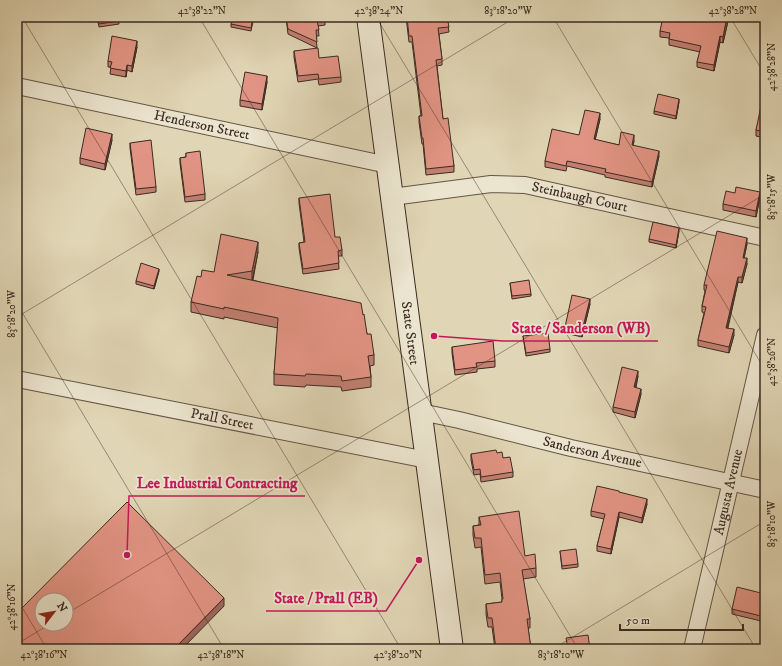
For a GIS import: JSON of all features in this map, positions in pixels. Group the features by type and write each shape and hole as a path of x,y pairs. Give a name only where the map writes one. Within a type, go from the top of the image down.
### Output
{"main road":[{"name":"State Street","path":"368,17 452,649"}],"street":[{"name":"Henderson Street","path":"17,86 388,165"},
{"name":"Steinbaugh Court","path":"392,197 491,184 525,185 765,238"},
{"name":"Augusta Avenue","path":"692,649 765,335"},
{"name":"Prall Street","path":"17,379 427,460"},
{"name":"Sanderson Avenue","path":"421,412 571,448 765,490"}],"building":[{"path":"97,17 118,17 119,21 99,24"},
{"path":"233,17 253,17 251,28 231,24"},
{"path":"286,17 325,17 325,19 317,20 319,30 316,30 317,42 288,29"},
{"path":"407,17 447,17 449,27 438,28 442,59 436,60 443,119 448,118 454,166 426,169 419,116 422,116 412,36 409,36"},
{"path":"663,17 727,17 723,37 720,36 714,65 697,62 701,46 669,39 670,33 660,31"},
{"path":"112,36 137,41 132,66 127,65 126,71 110,68 112,62 108,61"},
{"path":"318,48 319,58 338,56 341,77 319,79 318,74 298,76 294,51"},
{"path":"245,72 267,76 262,104 240,100"},
{"path":"658,94 679,99 676,116 654,111"},
{"path":"762,101 765,101 765,132 756,130"},
{"path":"585,110 600,113 594,139 619,145 621,132 634,135 632,145 659,151 652,182 605,172 606,169 567,161 566,166 545,161 552,129 579,135"},
{"path":"86,128 112,134 105,164 80,158"},
{"path":"151,140 156,187 136,189 130,143"},
{"path":"200,151 205,194 185,197 180,158 186,157 186,153"},
{"path":"736,187 760,192 756,211 723,204 726,191 735,193"},
{"path":"330,194 335,237 340,237 342,250 338,251 339,263 303,269 299,243 305,242 299,198"},
{"path":"653,222 679,228 676,245 649,239"},
{"path":"717,231 747,238 743,258 747,258 742,277 738,277 726,328 734,329 729,347 698,340 706,307 702,306 707,285 704,285"},
{"path":"221,234 258,242 252,271 227,275 361,303 367,334 371,334 374,355 368,356 371,377 342,381 341,376 274,374 278,318 191,302 197,276 201,277 202,270 214,272"},
{"path":"141,263 159,269 154,286 136,281"},
{"path":"529,280 531,294 512,296 510,283"},
{"path":"572,295 590,299 582,331 565,327"},
{"path":"548,333 550,349 526,353 523,336"},
{"path":"493,341 495,361 476,363 477,367 455,370 452,347"},
{"path":"622,367 638,371 634,387 641,389 635,412 613,407"},
{"path":"496,450 497,453 502,452 503,458 510,457 513,472 481,477 480,469 474,470 471,454"},
{"path":"597,486 647,499 642,518 619,512 611,549 597,546 605,514 591,511"},
{"path":"127,502 224,598 174,649 17,649 17,613 34,596 34,632 74,632 74,592 38,592"},
{"path":"519,511 525,556 535,554 536,568 522,570 530,619 527,619 531,649 496,649 492,618 488,618 486,604 502,602 503,599 500,573 485,575 481,538 475,538 473,526 481,525 479,517"},
{"path":"576,549 578,564 562,566 560,551"},
{"path":"737,587 765,594 761,616 732,609"},
{"path":"588,635 590,649 568,649 566,638"}],"place":[{"name":"State / Sanderson (WB)","path":"434,336"},
{"name":"Lee Industrial Contracting","path":"127,555"},
{"name":"State / Prall (EB)","path":"419,560"}]}
